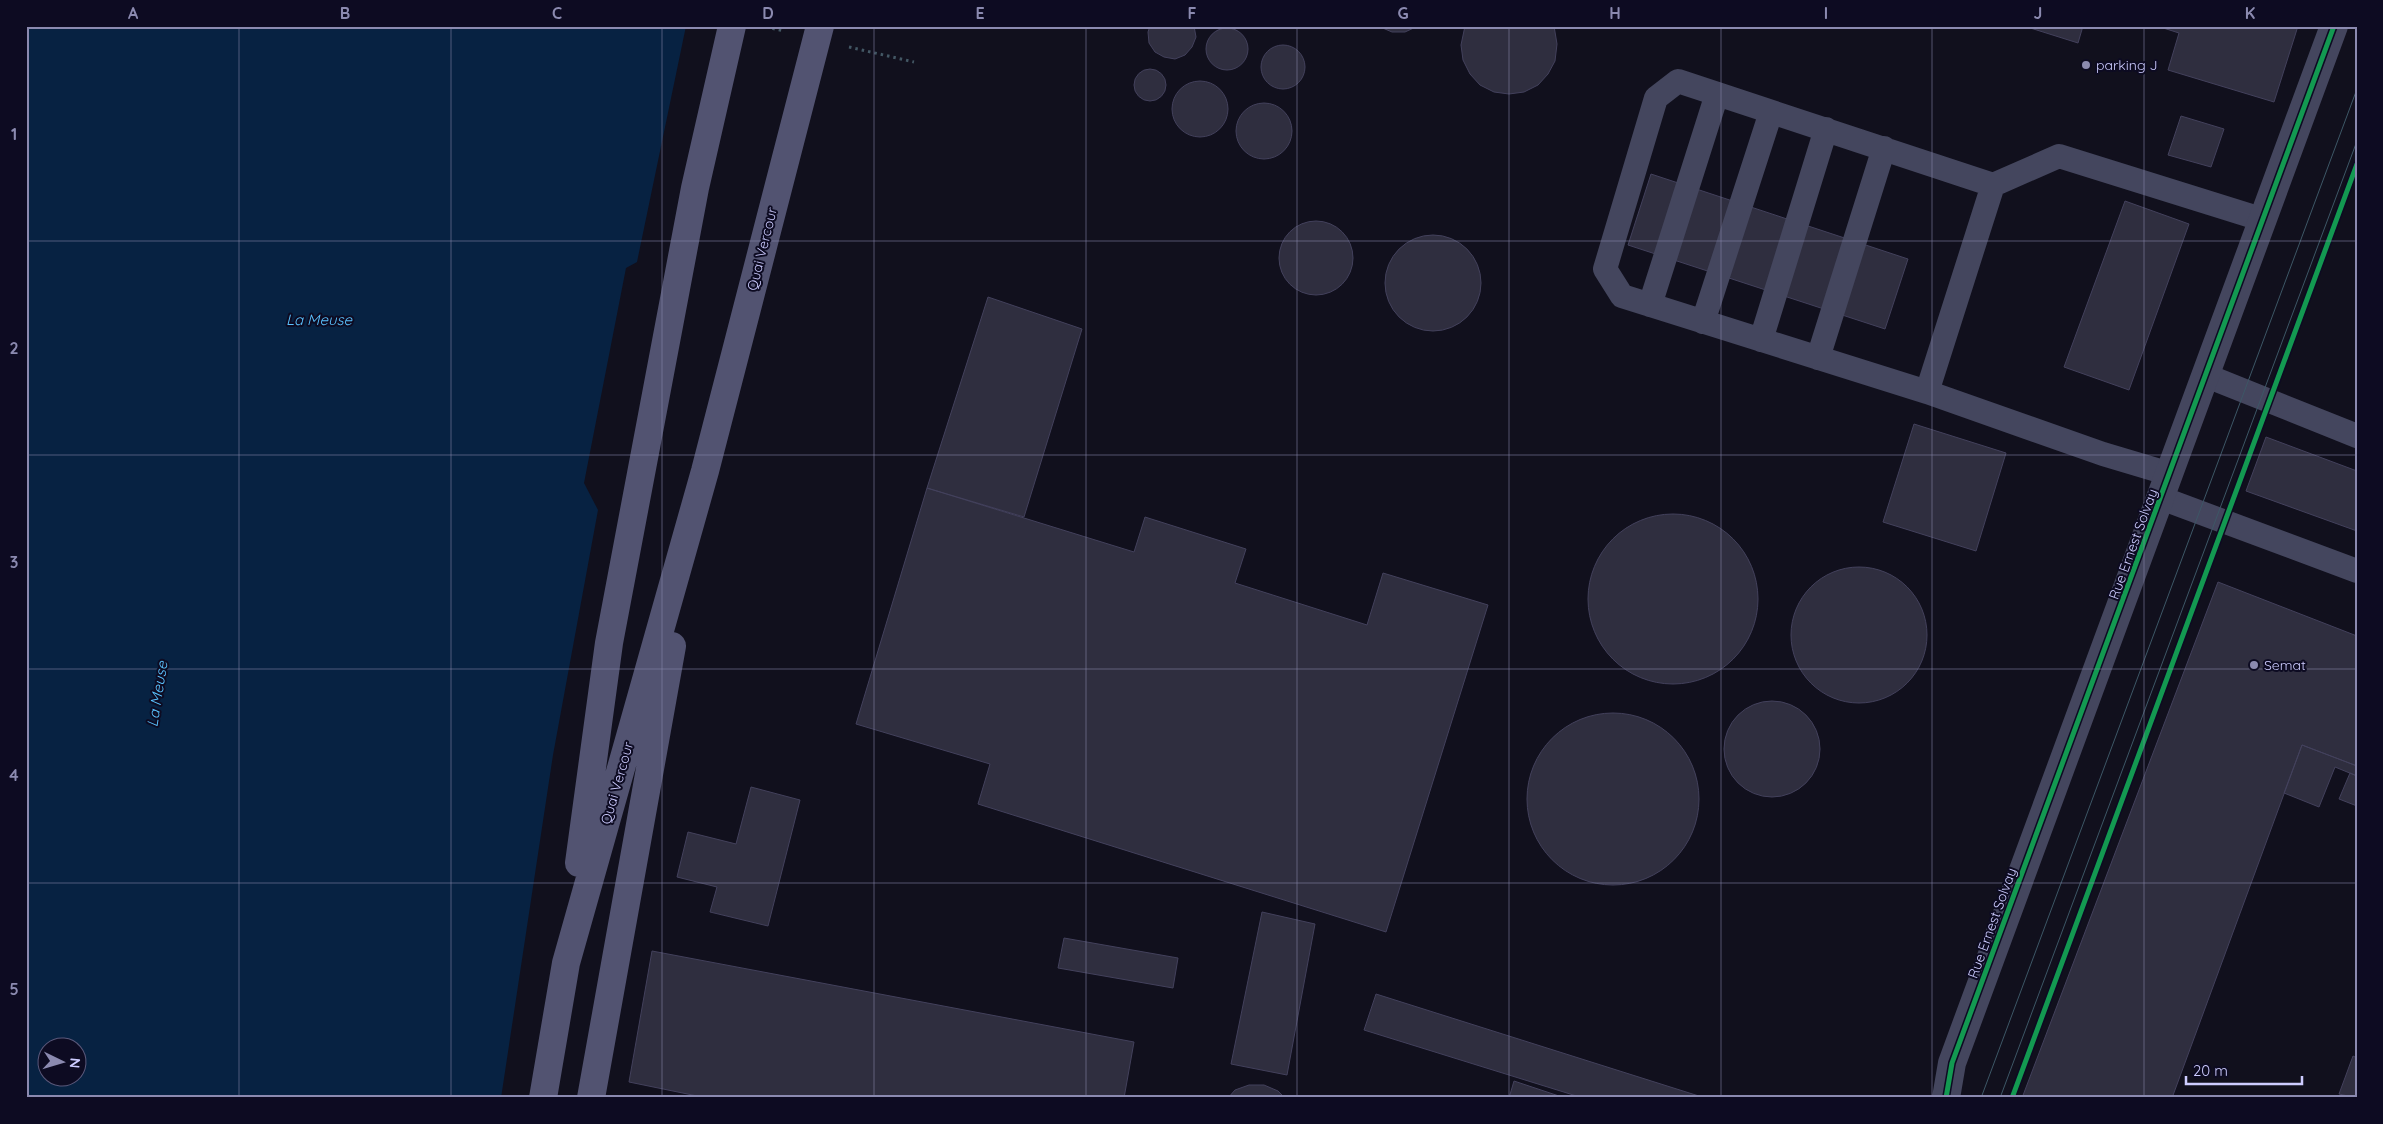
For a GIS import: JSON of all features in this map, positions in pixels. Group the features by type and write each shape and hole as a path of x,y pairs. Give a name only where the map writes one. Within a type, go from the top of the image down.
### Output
{"main road":[{"path":"566,963 609,643 695,188 732,26"},
{"name":"Quai Vercour","path":"544,1098 566,963 705,471 820,26"},
{"name":"Quai Vercour","path":"591,1098 705,471"}],"street":[{"name":"Rue Ernest Solvay","path":"1946,1098 1952,1063 2207,376 2334,26"}],"lane":[{"path":"2264,220 2059,156 1993,184 1678,81 1656,98 1605,269 1622,296 1926,392 2103,454 2166,486 2357,571"},
{"path":"1650,305 1717,94"},
{"path":"1703,322 1771,112"},
{"path":"1761,340 1826,129"},
{"path":"1818,358 1884,148"},
{"path":"1926,392 1993,184"},
{"path":"2207,376 2357,436"}],"path":[{"path":"896,58 914,62"}],"water":[{"name":"La Meuse","path":"26,26 686,26 637,262 626,268 584,483 598,510 553,755 501,1098 26,1098"}],"building":[{"path":"1150,26 1194,26 1196,37 1192,47 1185,55 1175,59 1164,57 1155,52 1149,43 1148,32"},
{"path":"1378,26 1418,26 1405,32 1392,32"},
{"path":"1465,26 1554,26 1557,44 1555,61 1548,74 1538,85 1524,92 1509,94 1494,92 1480,85 1470,74 1463,60 1461,45"},
{"path":"2024,26 2083,26 2078,43"},
{"path":"2157,26 2298,26 2274,102 2168,70 2179,33"},
{"path":"1223,28 1231,28 1242,34 1248,49 1242,64 1231,70 1223,70 1212,64 1206,53 1206,45 1212,34"},
{"path":"1283,45 1295,49 1301,55 1305,67 1301,79 1295,85 1283,89 1271,85 1265,79 1261,67 1265,55 1271,49"},
{"path":"1150,69 1162,73 1166,85 1162,97 1150,101 1138,97 1134,85 1138,73"},
{"path":"1194,81 1206,81 1216,85 1224,93 1228,109 1224,125 1216,133 1206,137 1194,137 1184,133 1176,125 1172,115 1172,103 1176,93 1184,85"},
{"path":"1258,103 1270,103 1280,107 1288,115 1292,131 1288,147 1280,155 1270,159 1258,159 1248,155 1240,147 1236,137 1236,125 1240,115 1248,107"},
{"path":"2181,116 2224,129 2211,167 2168,155"},
{"path":"1651,174 1908,259 1885,329 1628,245"},
{"path":"2125,201 2189,224 2129,390 2064,367"},
{"path":"1309,221 1323,221 1337,227 1347,237 1353,251 1351,272 1337,289 1323,295 1309,295 1295,289 1285,279 1279,265 1279,251 1285,237 1295,227"},
{"path":"1433,235 1451,239 1467,249 1477,265 1481,283 1477,301 1467,317 1451,327 1433,331 1415,327 1399,317 1389,301 1385,283 1389,265 1399,249 1415,239"},
{"path":"988,297 1082,329 1024,517 927,488"},
{"path":"1914,424 2006,453 1976,551 1883,522"},
{"path":"2266,437 2357,471 2357,531 2246,491"},
{"path":"927,488 1134,552 1145,517 1246,549 1235,583 1367,625 1383,573 1488,605 1386,932 978,804 990,764 856,724"},
{"path":"1681,514 1706,520 1727,533 1739,545 1755,574 1758,599 1757,616 1752,632 1739,653 1727,665 1698,681 1665,684 1640,678 1619,665 1607,653 1591,624 1588,591 1594,566 1607,545 1619,533 1648,517"},
{"path":"1859,567 1885,572 1907,587 1922,609 1927,635 1922,661 1907,683 1885,698 1859,703 1833,698 1811,683 1796,661 1791,635 1796,609 1811,587 1833,572"},
{"path":"2218,582 2357,636 2357,766 2302,745 2172,1098 2022,1098"},
{"path":"1772,701 1791,704 1806,715 1817,730 1820,749 1817,768 1806,783 1791,794 1772,797 1753,794 1738,783 1727,768 1724,749 1727,730 1738,715 1753,704"},
{"path":"1621,713 1630,714 1654,723 1668,732 1680,744 1693,766 1698,782 1698,816 1693,832 1680,854 1668,866 1646,879 1630,884 1605,885 1596,884 1572,875 1558,866 1546,854 1533,832 1528,816 1527,791 1528,782 1537,758 1546,744 1558,732 1580,719 1596,714"},
{"path":"2302,745 2357,766 2357,776 2335,767 2319,807 2284,793"},
{"path":"2350,773 2357,776 2357,806 2339,799"},
{"path":"751,787 800,800 768,926 710,912 717,887 677,877 688,832 736,844"},
{"path":"1262,912 1315,924 1287,1075 1231,1064"},
{"path":"1064,938 1178,958 1173,988 1058,968"},
{"path":"652,951 1134,1042 1124,1098 707,1098 629,1082"},
{"path":"1376,994 1702,1098 1583,1098 1364,1030"},
{"path":"2353,1056 2357,1058 2357,1098 2339,1094"},
{"path":"1514,1081 1565,1098 1509,1098"},
{"path":"1249,1085 1264,1085 1278,1091 1285,1098 1228,1098 1235,1090"}],"tram line":[{"path":"1981,1098 2357,89"},
{"path":"2000,1098 2357,141"}],"cycle path":[{"path":"1946,1098 1952,1063 2334,26"},
{"path":"2012,1098 2357,164"}],"place":[{"name":"parking J","path":"2086,65"},
{"name":"Semat","path":"2254,665"}]}
